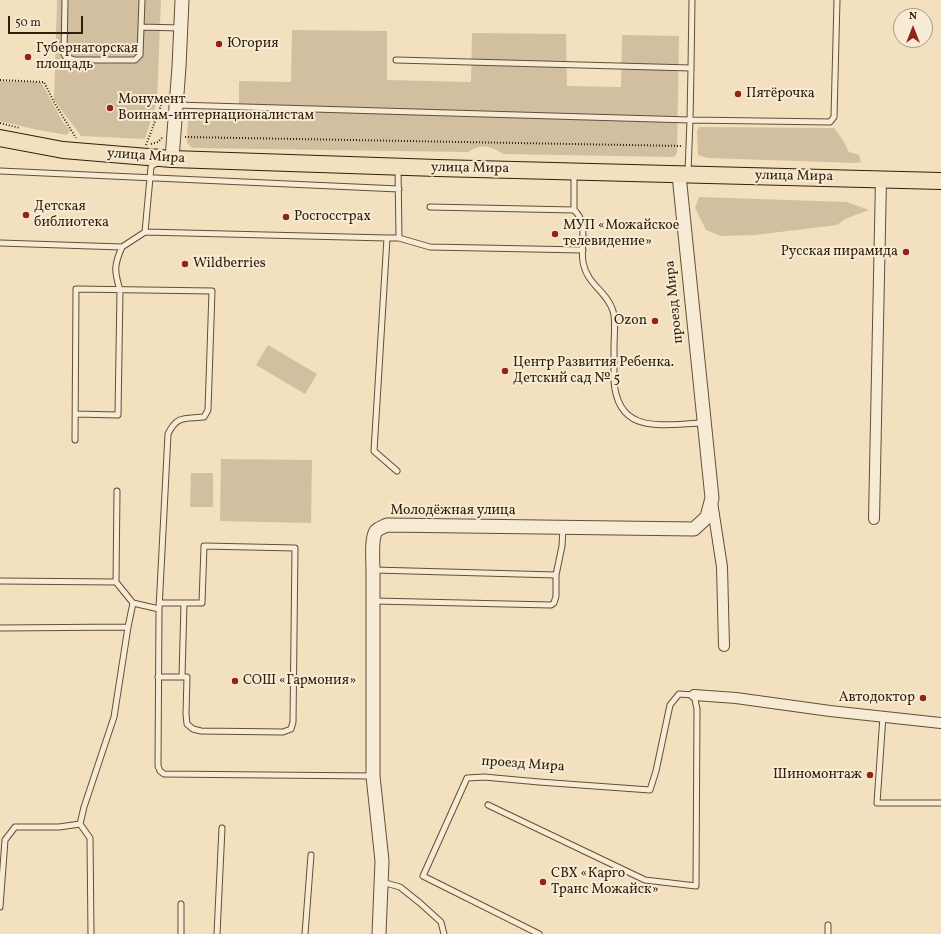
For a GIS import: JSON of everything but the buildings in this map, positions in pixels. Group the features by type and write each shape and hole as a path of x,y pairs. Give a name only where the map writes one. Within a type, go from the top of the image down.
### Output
{"main road":[{"name":"улица Мира","path":"0,138 63,150 172,159 398,167 941,181"}],"street":[{"path":"172,159 182,0"},
{"name":"проезд Мира","path":"683,175 704,422 712,498 722,567 724,646"},
{"path":"874,519 881,179"},
{"name":"проезд Мира","path":"694,529 706,517 712,498"},
{"name":"Молодёжная улица","path":"379,934 382,861 373,776 373,570 374,536 380,528 387,525 694,529"},
{"name":"проезд Мира","path":"694,695 736,698 830,711 941,723"}],"lane":[{"path":"65,0 64,54 66,57 70,59 135,60 140,55 142,0"},
{"path":"683,175 689,146 692,0"},
{"path":"176,105 690,120 830,122 834,117 837,0"},
{"path":"141,27 181,28"},
{"path":"396,60 691,68"},
{"path":"145,232 152,167 153,165 172,159"},
{"path":"398,167 399,238"},
{"path":"0,170 399,189"},
{"path":"574,172 574,210 581,220 583,262 589,280 607,299 614,312 614,382 621,407 632,418 642,422 655,424 704,422"},
{"path":"430,207 574,210"},
{"path":"76,414 118,415 120,290 115,276 116,260 122,247 145,232 399,238 430,247 583,250"},
{"path":"387,238 374,451 397,471"},
{"path":"0,243 122,247"},
{"path":"76,440 76,289 212,291 208,410 204,416 179,419 172,426 168,434 159,606 158,766 160,771 164,774 373,776"},
{"path":"118,491 116,582 133,603 159,606 184,603 202,603 204,546 295,548 293,722 291,729 283,732 201,731 193,729 187,724 187,677 158,677"},
{"path":"373,601 550,605 554,603 556,596 556,574 562,546 563,527"},
{"path":"373,570 556,574"},
{"path":"0,581 116,582"},
{"path":"90,934 90,838 80,824 84,807 114,717 133,603"},
{"path":"182,677 184,603"},
{"path":"0,628 128,627"},
{"name":"проезд Мира","path":"539,934 423,876 468,778 484,776 539,782 650,790 656,771 670,705 679,694 694,695"},
{"path":"488,805 645,880 696,886 697,709 694,695"},
{"path":"883,716 877,803 941,803"},
{"path":"0,907 5,840 15,827 59,827 80,824"},
{"path":"217,934 222,828"},
{"path":"305,934 311,855"},
{"path":"381,882 400,887 410,894 442,922 444,934"},
{"path":"181,904 181,934"},
{"path":"828,925 828,934"}],"path":[{"path":"0,80 44,82 54,102 76,138"},
{"path":"144,148 166,92"},
{"path":"0,123 21,128"},
{"path":"146,143 152,144 158,142 166,136"},
{"path":"182,136 689,146"},
{"path":"70,137 82,138"}],"shaded area":[{"path":"57,0 161,0 157,101 145,139 81,136 54,100"},
{"path":"292,30 387,31 387,80 471,82 472,33 566,34 567,86 621,87 622,35 679,36 677,153 674,157 504,154 490,147 478,147 468,152 192,148 187,143 188,112 190,110 239,112 239,81 291,82"},
{"path":"0,81 41,82 63,122 70,131 67,135 0,121"},
{"path":"699,127 834,128 843,140 849,152 859,155 861,162 708,158 698,155 697,132"},
{"path":"699,197 847,202 869,210 845,219 837,225 755,235 721,236 706,230 695,208"},
{"path":"268,345 317,374 305,394 256,365"},
{"path":"221,459 312,460 311,523 220,521"},
{"path":"191,473 213,473 213,507 190,507"}],"place":[{"name":"Югория","path":"219,44"},
{"name":"Губернаторская площадь","path":"28,57"},
{"name":"Пятёрочка","path":"738,94"},
{"name":"Монумент Воинам-интернационалистам","path":"110,108"},
{"name":"Детская библиотека","path":"26,215"},
{"name":"Росгосстрах","path":"286,217"},
{"name":"МУП «Можайское телевидение»","path":"555,234"},
{"name":"Русская пирамида","path":"906,252"},
{"name":"Wildberries","path":"185,264"},
{"name":"Ozon","path":"655,321"},
{"name":"Центр Развития Ребенка. Детский сад № 5","path":"505,371"},
{"name":"СОШ «Гармония»","path":"235,681"},
{"name":"Автодоктор","path":"923,698"},
{"name":"Шиномонтаж","path":"870,775"},
{"name":"СВХ «Карго Транс Можайск»","path":"543,882"}]}
